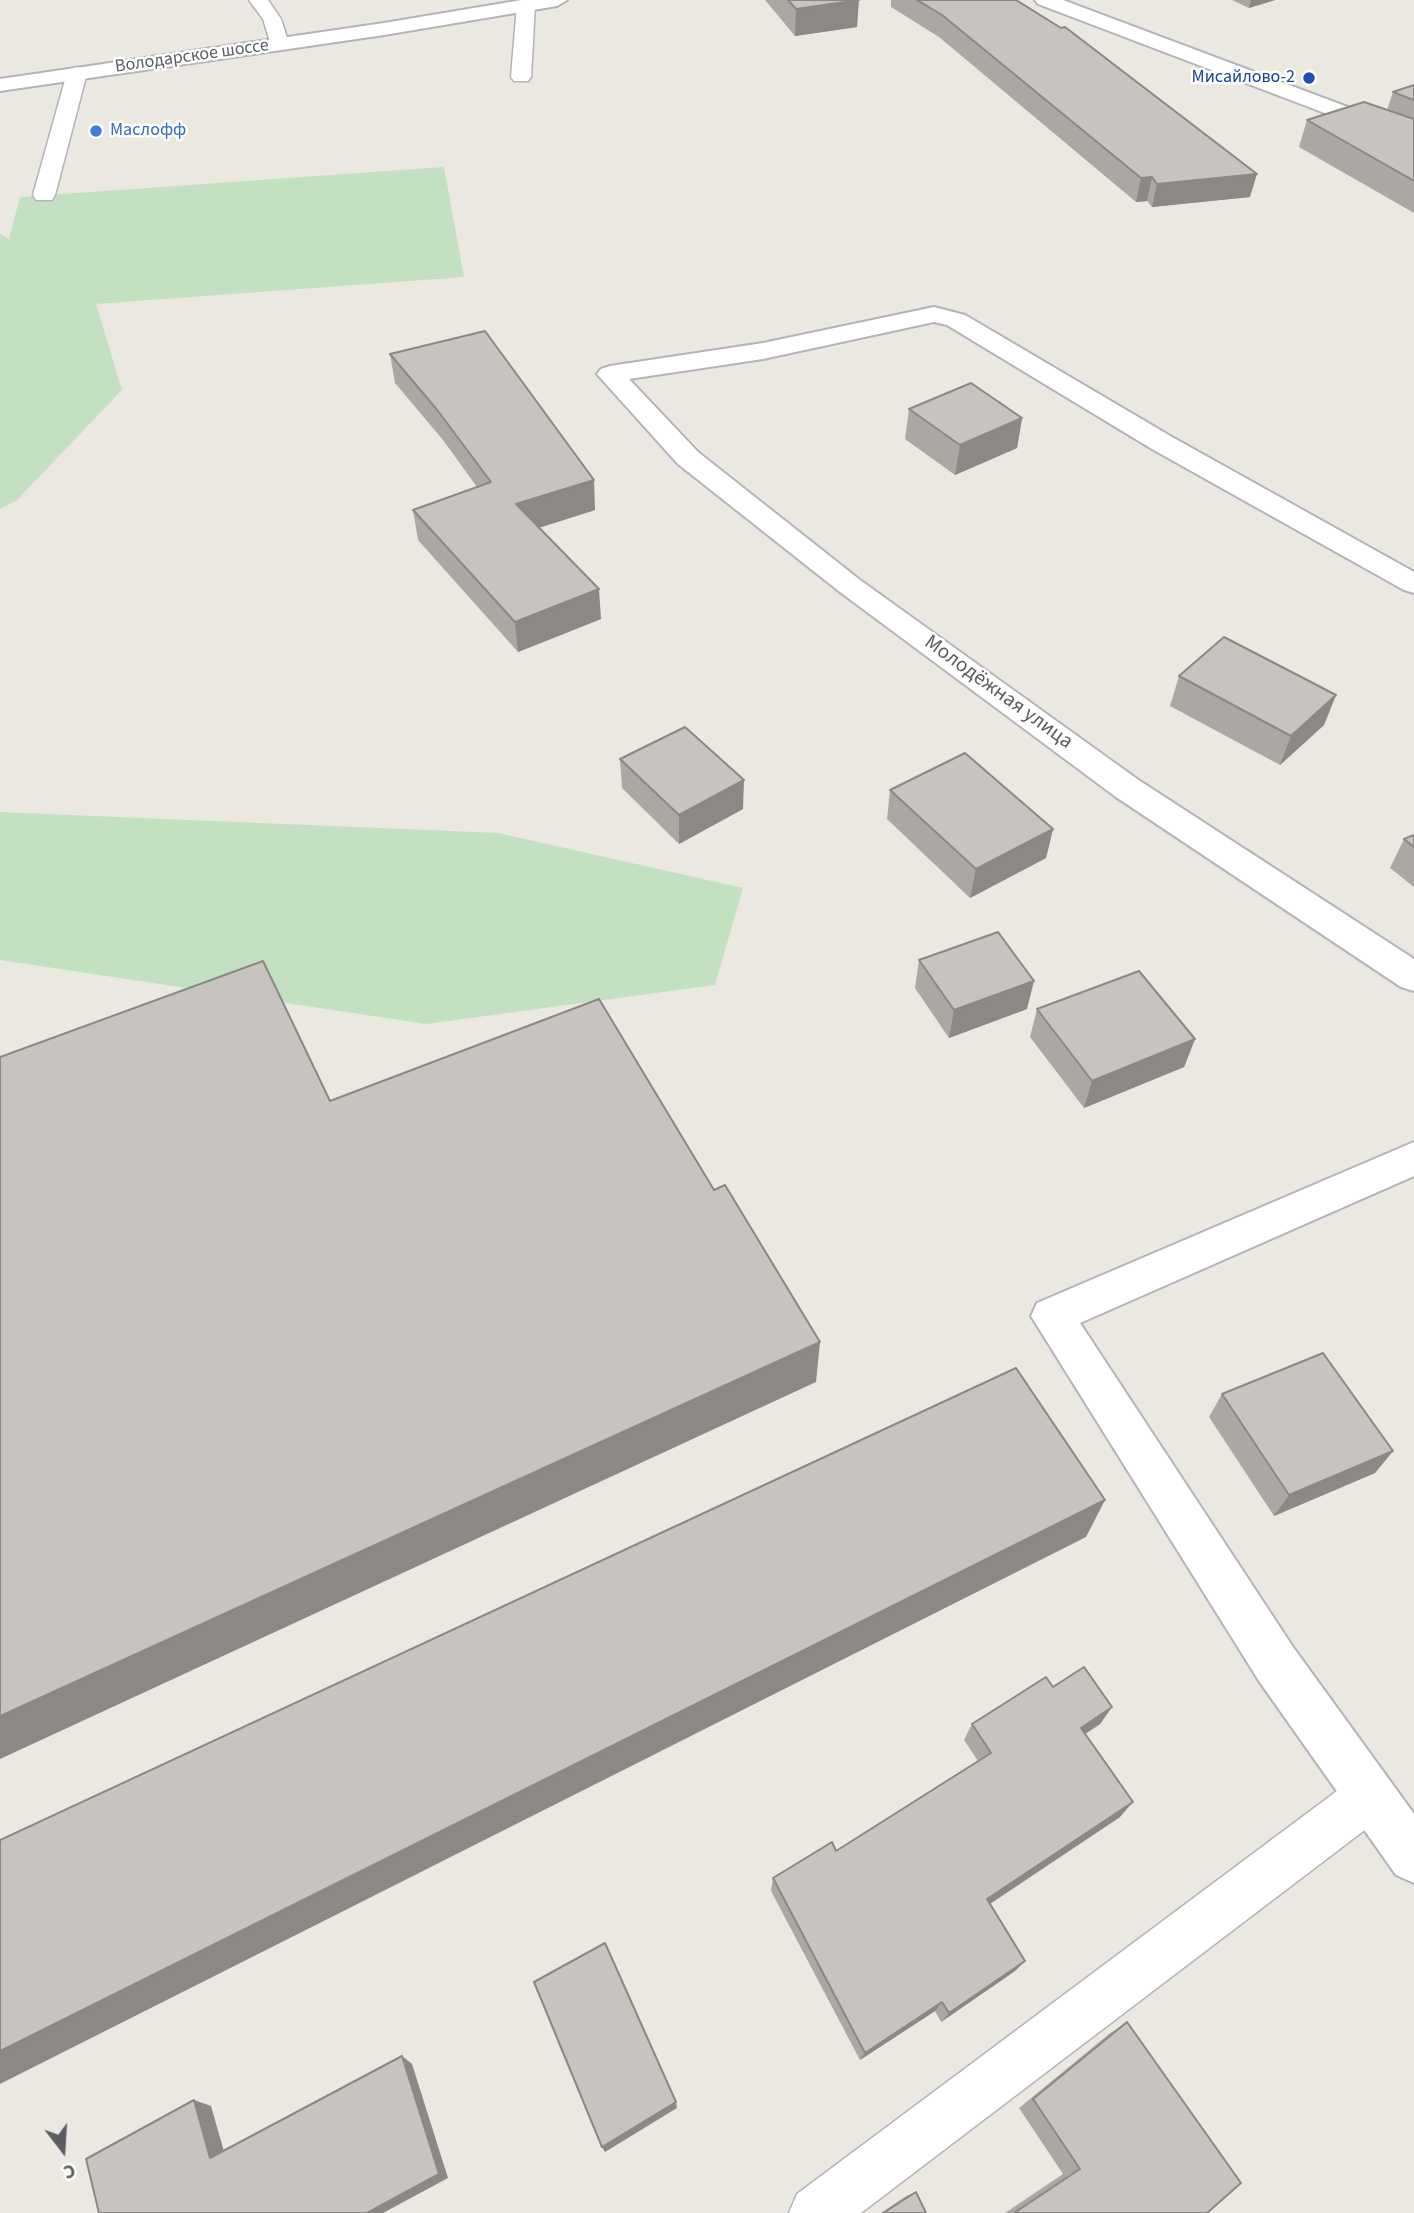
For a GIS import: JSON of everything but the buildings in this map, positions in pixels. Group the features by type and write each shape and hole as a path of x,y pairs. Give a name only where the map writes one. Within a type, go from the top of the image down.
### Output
{"street":[{"name":"Володарское шоссе","path":"0,85 383,29 557,0"},
{"path":"1045,0 1414,139"},
{"name":"Молодёжная улица","path":"1414,584 1162,443 1022,362 956,320 934,314 763,351 610,374 688,458 850,586 1128,789 1414,977"},
{"path":"1414,1158 1052,1315 1276,1664 1414,1857"}],"lane":[{"path":"258,0 272,19 279,44"},
{"path":"521,77 526,5"},
{"path":"44,195 77,73"},
{"path":"816,2213 1370,1796"}],"green space":[{"path":"444,167 464,277 96,304 122,390 17,500 0,509 0,234 9,239 20,197"},
{"path":"0,812 498,833 743,888 715,985 426,1024 0,960"}],"place":[{"name":"Мисайлово-2","path":"1309,78"},
{"name":"Маслофф","path":"96,131"}]}
